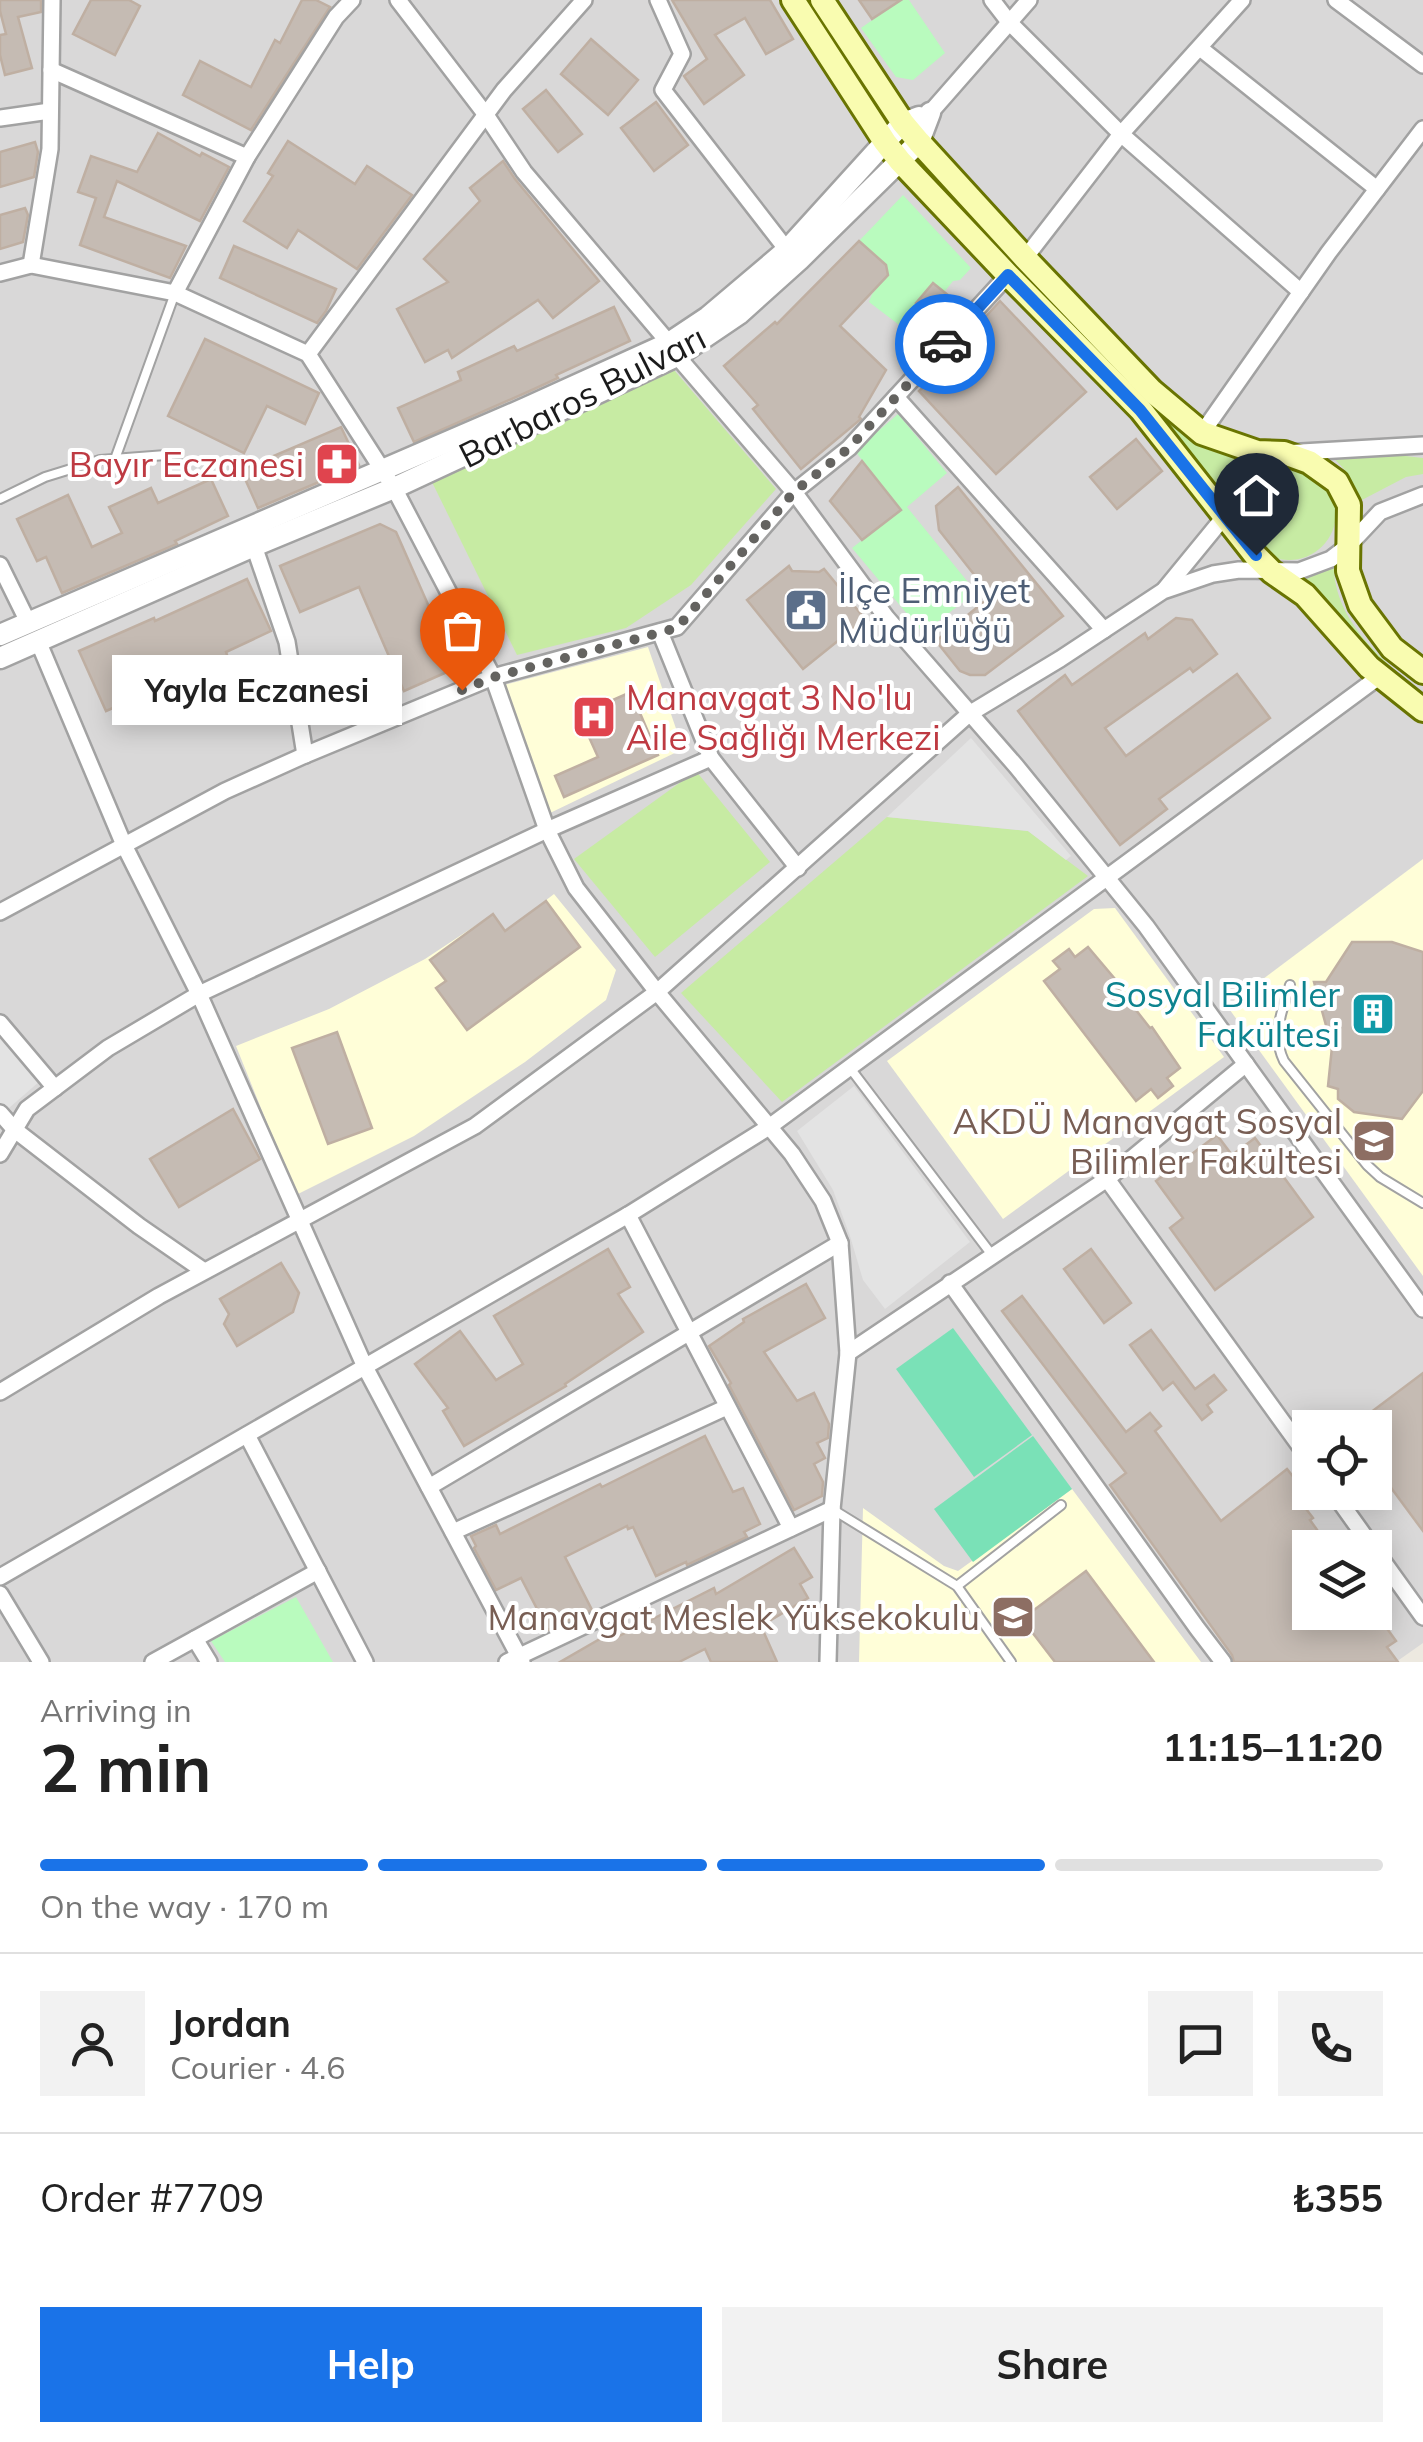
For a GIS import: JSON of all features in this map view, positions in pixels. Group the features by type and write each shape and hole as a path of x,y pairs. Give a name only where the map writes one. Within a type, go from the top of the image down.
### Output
{"main road":[{"path":"793,0 900,161 1152,391 1202,433 1257,452 1284,453 1309,462 1336,482 1349,505 1348,571 1360,605 1392,648 1423,672"},
{"path":"822,0 911,133 1016,267 1140,410 1224,517 1272,572 1305,594 1369,667 1423,710"}],"street":[{"path":"31,265 50,149 52,0"},
{"path":"174,293 247,157 336,17 352,0"},
{"path":"398,0 486,114 524,172 794,492 886,617 1016,766 1146,926 1423,1310"},
{"path":"308,354 504,90 583,0"},
{"path":"658,0 682,54 663,90 787,250"},
{"path":"992,0 1009,22 1121,134 1301,292"},
{"path":"930,113 1029,0"},
{"path":"0,912 224,791 305,755 494,677 677,628 794,492 849,448 1016,267 1121,134 1242,0"},
{"path":"1336,0 1423,65"},
{"path":"1200,48 1377,189"},
{"path":"51,70 247,157"},
{"path":"0,118 50,111"},
{"name":"Barbaros Bulvarı","path":"0,635 33,632 394,488 739,314 900,161 911,133 930,113"},
{"path":"1202,433 1423,129"},
{"name":"Barbaros Bulvarı","path":"0,658 33,632 384,469 673,350 787,250 885,142 911,133"},
{"path":"0,273 31,265 174,293 308,354 384,469 494,677 547,830 576,888 656,992 792,1154 823,1201 840,1243 848,1353 832,1509 828,1662"},
{"path":"896,397 1104,630"},
{"path":"0,1392 204,1270 476,1126 656,992 970,714 1164,590 1254,474 1284,453 1423,445"},
{"path":"1164,590 1226,572 1299,571 1332,560 1380,512 1423,494"},
{"path":"254,546 288,642 305,755"},
{"path":"0,564 124,845 199,994 364,1367 453,1532 516,1660 832,1509"},
{"path":"660,632 710,758 798,868"},
{"path":"0,1577 628,1215 770,1127 1380,676"},
{"path":"0,1154 27,1109 108,1048 199,994 710,758"},
{"path":"0,1023 55,1088"},
{"path":"848,1353 1107,1180 1246,1064"},
{"path":"0,1113 14,1130 139,1226 204,1270"},
{"path":"1107,1180 1292,1435"},
{"path":"628,1215 791,1528"},
{"path":"429,1487 840,1243"},
{"path":"950,1283 1223,1662"},
{"path":"453,1532 728,1407"},
{"path":"247,1435 365,1662"},
{"path":"153,1662 318,1571"},
{"path":"1392,1574 1423,1617"},
{"path":"0,1594 41,1662"},
{"path":"195,1639 209,1662"}],"lane":[{"path":"115,459 174,293"},
{"path":"0,498 45,477 100,460 179,454"},
{"path":"1290,985 1277,1028 1277,1043 1284,1062 1367,1165 1423,1203"},
{"path":"850,1068 992,1256"},
{"path":"957,1586 1060,1505"},
{"path":"832,1509 957,1586 1011,1662"}],"shaded area":[{"path":"0,0 1423,0 1423,1643 1396,1662 0,1662"},
{"name":"Manavgat 3 No'lu Aile Sağlığı Merkezi","path":"648,647 683,749 550,813 504,685"},
{"path":"971,738 1071,856 1066,860 1028,831 887,817"},
{"name":"AKDÜ Manavgat Sosyal Bilimler Fakültesi","path":"1423,859 1423,1276 1227,1006"},
{"path":"554,894 616,970 606,1000 525,1062 414,1136 296,1195 236,1046 329,1009 425,959 493,914 506,931"},
{"path":"1115,908 1224,1057 1003,1219 887,1061 1094,909"},
{"path":"0,1030 40,1081 1,1115 0,1113"},
{"path":"854,1086 970,1242 885,1309 863,1280 833,1190 797,1131"},
{"name":"Manavgat Meslek Yüksekokulu","path":"1072,1489 1201,1662 859,1662 863,1508 944,1566 958,1571"}],"green space":[{"path":"901,0 909,0 945,53 913,80 896,77 861,28"},
{"path":"914,160 1169,422 1208,447 1257,461 1239,470 1223,498 917,168"},
{"path":"903,195 971,268 960,280 953,281 911,334 869,302 888,275 886,265 859,241"},
{"path":"674,370 776,489 691,585 626,628 517,655 430,478"},
{"path":"898,414 947,473 907,507 976,592 923,633 852,548 901,510 855,451"},
{"path":"1388,454 1423,458 1423,474 1406,477 1358,502 1350,477 1332,457"},
{"path":"1289,466 1307,470 1322,480 1332,495 1336,513 1332,531 1322,546 1307,556 1289,560 1271,556 1256,546 1246,531 1242,513 1246,495 1256,480 1271,470"},
{"path":"1334,561 1335,581 1350,619 1376,652 1423,692 1423,700 1398,683 1297,579 1317,573"},
{"path":"696,771 770,862 655,957 574,859"},
{"path":"887,817 1028,831 1088,876 782,1102 681,993"},
{"path":"953,1328 1032,1435 974,1477 896,1369"},
{"path":"1033,1436 1072,1489 973,1562 934,1509"},
{"path":"296,1597 333,1662 225,1662 211,1641"}],"building":[{"path":"0,0 41,0 41,12 18,17 32,68 5,75 0,35 6,34"},
{"path":"91,0 129,0 140,6 115,55 73,34"},
{"path":"302,0 316,0 330,7 251,130 183,95 200,61 251,87 275,40 280,43"},
{"path":"672,0 770,0 793,39 766,54 745,18 715,35 744,75 704,104 684,76 707,59"},
{"path":"859,0 901,0 872,19"},
{"path":"591,39 638,80 608,115 561,74"},
{"path":"546,90 582,134 558,152 523,109"},
{"path":"656,102 688,145 654,171 621,128"},
{"path":"158,133 229,167 200,221 117,181 104,217 186,246 170,278 80,245 96,198 78,192 91,156 137,172"},
{"path":"288,141 355,184 367,166 412,195 357,269 298,230 287,248 244,221 273,176 268,173"},
{"path":"35,142 38,152 34,177 0,187 0,152"},
{"path":"503,161 599,281 553,318 538,300 452,358 448,350 425,362 397,309 448,282 424,259 480,201 470,188"},
{"path":"25,208 28,215 23,242 0,249 0,215"},
{"path":"859,241 886,265 888,275 840,326 886,370 861,419 801,469 753,409 758,405 724,366 777,324"},
{"path":"234,246 336,289 317,323 220,278"},
{"path":"933,283 949,296 932,316 916,303"},
{"path":"1000,301 1086,392 996,474 919,391 972,342 967,337"},
{"path":"614,307 630,341 556,375 558,378 414,442 398,408 461,380 458,372 514,346 517,351"},
{"path":"205,339 319,393 305,424 267,406 244,453 168,416"},
{"path":"341,427 359,465 258,508 241,470"},
{"path":"1136,439 1162,471 1117,509 1090,477"},
{"path":"862,461 901,510 862,540 830,501"},
{"path":"211,479 228,516 175,541 177,544 62,593 46,557 37,561 17,519 68,495 92,547 122,533 109,507 151,488 158,503"},
{"path":"958,487 1063,616 985,675 960,671 936,641 991,596 939,530 936,506"},
{"path":"380,524 396,532 456,668 404,691 359,587 300,612 280,566"},
{"name":"İlçe Emniyet Müdürlüğü","path":"789,566 792,571 824,569 865,619 803,669 747,600"},
{"path":"247,579 271,631 226,652 228,658 106,711 79,651"},
{"path":"1176,618 1192,620 1217,654 1193,672 1190,668 1105,728 1126,756 1237,674 1270,718 1159,799 1167,809 1120,845 1018,711 1065,675 1072,685 1145,633 1148,639"},
{"name":"Manavgat 3 No'lu Aile Sağlığı Merkezi","path":"631,692 658,755 564,797 555,776 598,757 579,715"},
{"path":"546,901 580,947 467,1030 436,988 446,981 430,960 493,914 505,931"},
{"name":"Sosyal Bilimler Fakültesi","path":"1352,942 1392,942 1423,952 1423,1091 1402,1119 1354,1112 1338,1099 1338,1089 1328,1086 1332,1047 1314,982 1326,982"},
{"path":"1088,947 1180,1068 1167,1078 1173,1086 1158,1098 1151,1089 1136,1101 1044,981 1060,969 1053,961 1069,949 1075,957"},
{"path":"337,1032 372,1128 328,1144 292,1048"},
{"path":"233,1109 260,1159 179,1207 150,1159"},
{"path":"1217,1135 1232,1155 1255,1138 1313,1217 1215,1290 1170,1228 1183,1218 1156,1181"},
{"path":"608,1249 630,1287 618,1294 643,1332 566,1386 464,1446 443,1411 448,1408 415,1364 460,1331 496,1380 523,1364 494,1316"},
{"path":"1091,1249 1131,1303 1104,1323 1064,1269"},
{"path":"281,1263 299,1293 293,1312 237,1346 224,1324 229,1314 220,1299"},
{"path":"806,1284 825,1318 764,1352 797,1401 814,1393 829,1424 828,1438 817,1443 825,1458 814,1464 823,1482 822,1496 794,1510 709,1346 743,1319"},
{"path":"1022,1296 1126,1432 1150,1413 1161,1426 1155,1431 1221,1521 1287,1469 1292,1475 1292,1510 1307,1510 1317,1530 1292,1530 1292,1630 1388,1630 1396,1641 1387,1647 1398,1662 1234,1662 1110,1485 1126,1473 1002,1311"},
{"path":"1151,1330 1195,1389 1214,1375 1226,1390 1207,1405 1212,1412 1202,1420 1173,1382 1163,1390 1130,1345"},
{"path":"1423,1373 1423,1531 1392,1489 1392,1410 1374,1410"},
{"path":"705,1436 733,1492 743,1488 760,1524 744,1532 747,1537 656,1576 633,1527 627,1526 565,1557 592,1610 548,1630 521,1578 496,1590 471,1536 496,1525 500,1534"},
{"path":"794,1548 812,1577 800,1584 808,1598 761,1626 777,1662 711,1662 705,1649 679,1662 560,1662 612,1632 615,1638 714,1588 716,1594"},
{"path":"1086,1571 1154,1662 1055,1662 1022,1619"}],"way so far":[{"path":"462,690 494,677 677,628 794,492 849,448 945,344"}],"place":[{"name":"Bayır Eczanesi","path":"337,464"},
{"name":"İlçe Emniyet Müdürlüğü","path":"806,610"},
{"name":"Yayla Eczanesi","path":"462,690"},
{"name":"Manavgat 3 No'lu Aile Sağlığı Merkezi","path":"594,717"},
{"name":"Sosyal Bilimler Fakültesi","path":"1373,1014"},
{"name":"AKDÜ Manavgat Sosyal Bilimler Fakültesi","path":"1374,1141"},
{"name":"Manavgat Meslek Yüksekokulu","path":"1013,1617"}],"route":[{"path":"945,344 1008,275 1140,410 1256,555"}]}
